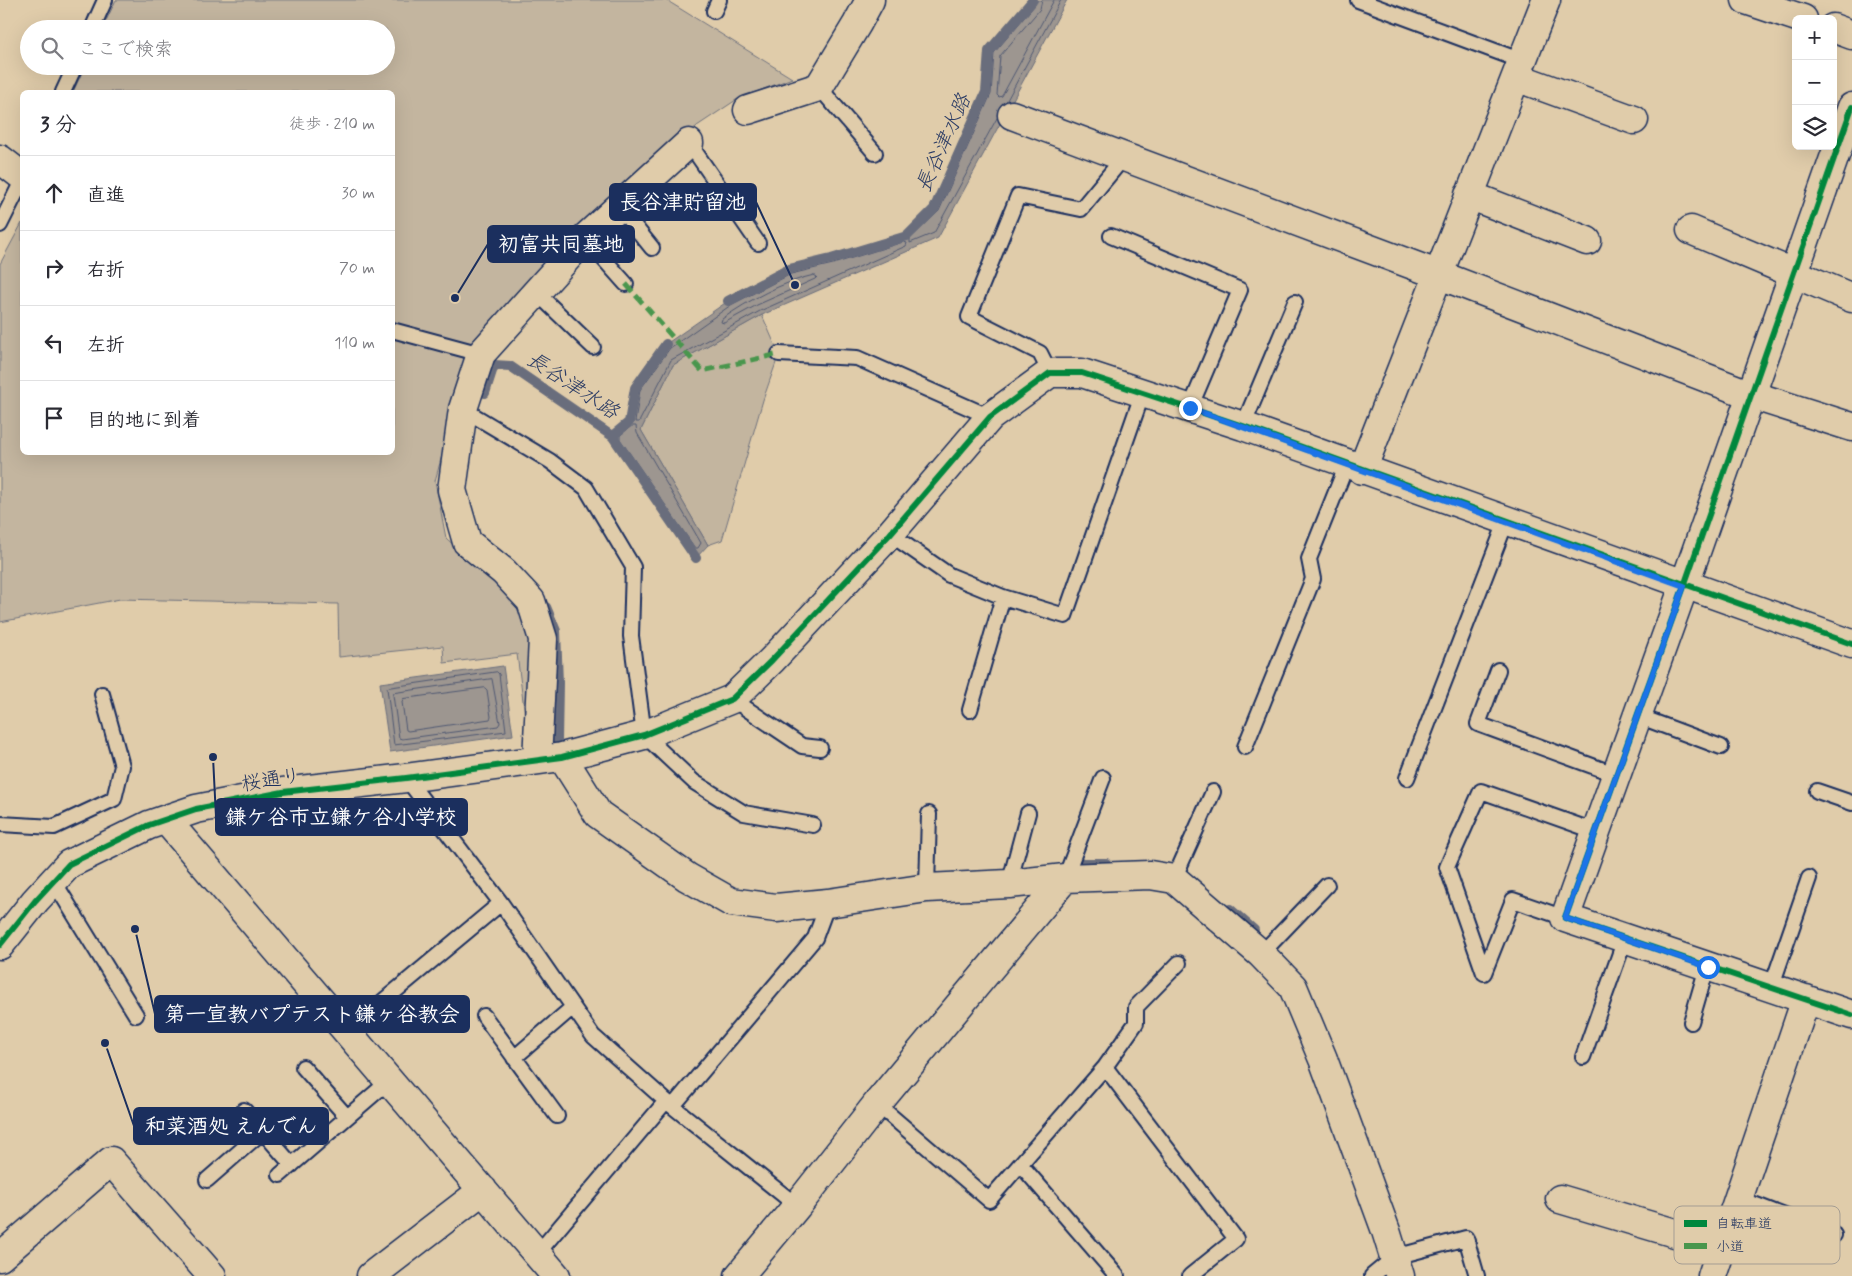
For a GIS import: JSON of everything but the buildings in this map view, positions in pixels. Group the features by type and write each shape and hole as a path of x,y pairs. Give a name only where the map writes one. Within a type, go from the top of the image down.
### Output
{"street":[{"path":"748,110 819,87 858,24 870,0"},
{"path":"1354,467 1438,274 1546,0"},
{"path":"1746,0 1792,15"},
{"path":"1837,29 1852,34"},
{"path":"1519,69 1634,120"},
{"path":"1852,107 1565,918 1624,940 1852,1015"},
{"path":"1012,115 1438,274 1751,394 1852,427"},
{"path":"689,142 585,238 482,354 463,409 452,490 467,542 504,572 530,601 543,639 549,758 598,814 687,877 731,902 776,908 828,903 927,888 1009,884 1065,878 1150,875 1174,879 1261,954 1293,987 1323,1059 1397,1266"},
{"path":"0,159 20,174"},
{"path":"1469,195 1587,240"},
{"path":"1690,230 1852,298"},
{"path":"732,699 772,660 890,534 990,417 1050,373 1082,373 1143,392 1243,426 1684,586 1852,644"},
{"name":"桜通り","path":"0,945 53,880 69,864 149,826 196,809 283,792 406,778 549,758 644,735 732,699"},
{"path":"166,820 483,1190 544,1268"},
{"path":"739,1276 877,1104 1065,878"},
{"path":"1735,1206 1806,999"},
{"path":"0,1257 111,1161 207,1274"},
{"path":"371,1276 483,1190"},
{"path":"1560,1200 1674,1233"},
{"path":"1712,1276 1716,1264"}],"lane":[{"path":"96,20 105,0"},
{"path":"1358,0 1519,69"},
{"path":"64,90 71,75"},
{"path":"819,87 875,153"},
{"path":"689,142 758,243"},
{"path":"1050,373 1040,354 969,317 1018,196 1082,209 1124,158"},
{"path":"0,225 20,185"},
{"path":"619,207 652,248"},
{"path":"1111,236 1240,290 1190,408"},
{"path":"585,238 626,284"},
{"path":"536,292 594,347"},
{"path":"1243,426 1295,302"},
{"path":"395,331 482,354"},
{"path":"779,354 857,358 990,417"},
{"path":"890,534 949,575 1003,597 1065,616 1143,392"},
{"path":"463,409 550,461 586,488 633,567 631,636 644,735 694,782 744,813 813,826"},
{"path":"1245,747 1313,579 1308,559 1354,467"},
{"path":"1407,778 1506,522"},
{"path":"970,710 1003,597"},
{"path":"1498,670 1478,724 1617,775"},
{"path":"0,824 54,827 114,799 122,766 102,694"},
{"path":"732,699 802,746 820,748"},
{"path":"1638,716 1721,747"},
{"path":"406,778 501,903 593,1036 669,1104 797,1206"},
{"path":"1065,878 1103,778"},
{"path":"1565,918 1512,900 1484,972 1447,867 1481,791 1597,832"},
{"path":"1817,791 1852,803"},
{"path":"1174,879 1213,792"},
{"path":"1009,884 1028,813"},
{"path":"927,888 929,814"},
{"path":"1771,988 1809,878"},
{"path":"53,880 136,1015"},
{"path":"1261,954 1327,885"},
{"path":"346,1032 501,903"},
{"path":"544,1268 669,1104 815,938 828,903"},
{"path":"1583,1057 1624,940"},
{"path":"877,1104 989,1200 1105,1067 1136,1023 1136,1007 1179,964"},
{"path":"1690,1022 1708,967"},
{"path":"514,1058 573,1007"},
{"path":"484,1016 558,1116"},
{"path":"303,1067 347,1117"},
{"path":"1105,1067 1236,1239 1190,1276"},
{"path":"280,1176 389,1081"},
{"path":"244,1110 292,1165"},
{"path":"207,1180 263,1131"},
{"path":"1021,1165 1117,1276"},
{"path":"1738,1198 1759,1206"},
{"path":"1372,1276 1466,1238 1477,1276"}],"shaded area":[{"path":"116,0 666,0 792,78 736,100 697,126 579,230 488,331 473,341 435,481 446,538 521,607 532,642 528,740 517,654 444,663 443,646 339,657 338,604 120,599 0,622 0,264 20,227 20,455 395,455 395,90 74,90 81,75 395,75 395,20 106,20"},
{"path":"762,315 779,354 763,400 722,540 708,545 641,430 673,365"}],"water":[{"path":"1033,0 1067,0 938,238 762,315 673,365 641,430 708,545 696,558 612,436 629,422 635,388 666,344 728,301 789,269 831,259 906,236 934,209 986,92 989,51"},
{"path":"503,666 513,735 390,752 380,683"}],"waterway":[{"name":"長谷津水路","path":"728,301 789,269 831,259 907,236 934,209 986,92 989,51 1033,0"},
{"name":"長谷津水路","path":"485,393 494,365 510,366 612,436 629,422 635,388 666,344"},
{"path":"613,437 696,558"},
{"name":"長谷津水路","path":"546,607 556,631 558,683 557,742"},
{"name":"長谷津水路","path":"1082,863 1106,863"},
{"name":"長谷津水路","path":"1230,909 1254,930"}],"marked path":[{"path":"626,284 702,371 779,354"}],"cycle path":[{"path":"1852,107 1565,918 1852,1015"},
{"path":"0,945 35,901 69,864 149,825 196,809 283,792 562,757 644,735 732,699 772,660 890,534 990,417 1050,373 1082,373 1243,426 1852,644"}],"place":[{"name":"長谷津貯留池","path":"795,285"},
{"name":"初富共同墓地","path":"455,298"},
{"name":"鎌ケ谷市立鎌ケ谷小学校","path":"213,757"},
{"name":"第一宣教バプテスト鎌ヶ谷教会","path":"135,929"},
{"name":"和菜酒処 えんでん","path":"105,1043"}],"route":[{"path":"1190,408 1684,586 1565,918 1624,940 1708,967"}]}
